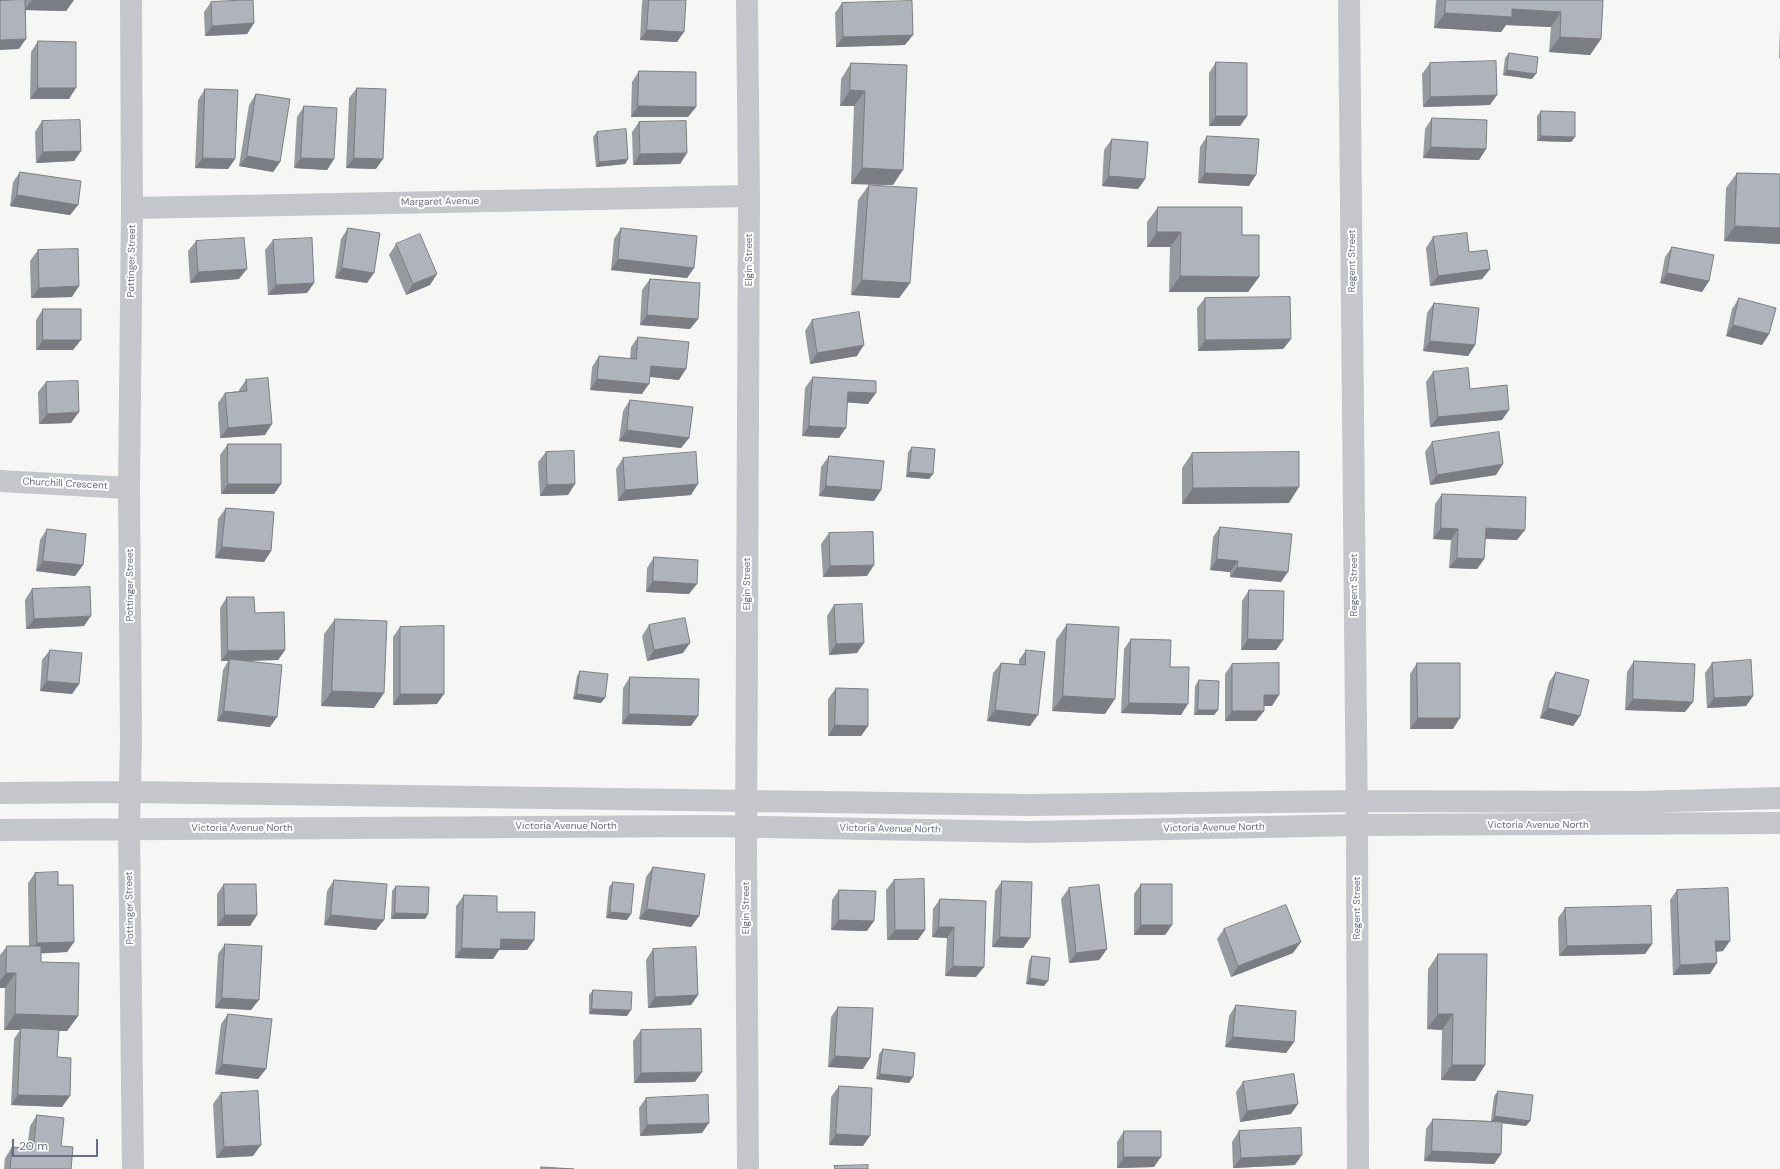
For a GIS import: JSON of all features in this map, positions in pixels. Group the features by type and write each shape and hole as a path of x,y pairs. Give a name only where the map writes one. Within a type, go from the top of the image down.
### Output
{"street":[{"name":"Pottinger Street","path":"131,0 132,208 129,488 129,828 133,1169"},
{"name":"Elgin Street","path":"747,0 749,196 746,800 748,1169"},
{"name":"Regent Street","path":"1349,0 1357,825 1358,1169"},
{"name":"Margaret Avenue","path":"132,208 749,196"},
{"name":"Churchill Crescent","path":"0,481 129,488"},
{"path":"0,793 130,792 1030,805 1356,801 1640,802 1780,798"},
{"path":"1640,802 1640,825"},
{"path":"1030,805 1030,832"},
{"name":"Victoria Avenue North","path":"0,830 129,828 746,827 1030,832 1357,825 1640,825 1780,823"}],"building":[{"path":"25,0 26,39 0,40 0,1"},
{"path":"253,0 254,23 212,26 211,2"},
{"path":"649,0 686,0 684,32 647,30"},
{"path":"1446,0 1603,0 1601,39 1560,37 1561,12 1512,9 1512,17 1445,13"},
{"path":"912,1 913,35 843,37 842,3"},
{"path":"38,41 76,42 76,88 38,88"},
{"path":"1509,53 1538,57 1536,74 1507,70"},
{"path":"1496,61 1497,95 1430,97 1430,63"},
{"path":"1216,62 1247,63 1247,116 1216,116"},
{"path":"851,63 907,65 903,170 862,168 865,91 850,90"},
{"path":"639,71 696,72 696,107 638,106"},
{"path":"357,88 386,89 383,159 354,158"},
{"path":"205,89 238,90 235,159 203,158"},
{"path":"256,94 290,99 280,162 247,156"},
{"path":"304,106 337,108 334,159 301,158"},
{"path":"1541,111 1575,112 1575,137 1541,136"},
{"path":"1432,118 1487,120 1486,149 1431,147"},
{"path":"80,120 81,151 43,152 42,121"},
{"path":"686,121 687,153 640,154 639,122"},
{"path":"626,129 628,159 599,162 597,132"},
{"path":"1207,136 1259,139 1256,175 1205,173"},
{"path":"1112,139 1148,142 1145,179 1109,176"},
{"path":"20,172 81,181 78,205 17,195"},
{"path":"1737,173 1780,174 1780,228 1735,226"},
{"path":"869,185 917,188 910,283 862,280"},
{"path":"1158,207 1242,207 1242,235 1259,235 1259,277 1180,276 1181,232 1157,232"},
{"path":"348,228 380,233 374,273 342,268"},
{"path":"621,228 697,236 694,268 618,259"},
{"path":"1467,233 1469,252 1487,250 1490,269 1438,276 1433,237"},
{"path":"420,234 437,274 413,284 396,244"},
{"path":"244,238 247,269 198,272 196,241"},
{"path":"312,238 314,283 276,285 273,240"},
{"path":"1672,247 1714,255 1709,281 1667,273"},
{"path":"78,249 79,286 39,288 38,250"},
{"path":"650,279 700,283 698,319 647,315"},
{"path":"1290,297 1291,339 1205,340 1205,298"},
{"path":"1739,298 1776,308 1769,334 1733,325"},
{"path":"1434,303 1479,308 1475,345 1430,341"},
{"path":"43,309 81,309 81,340 43,340"},
{"path":"859,312 864,345 817,353 812,320"},
{"path":"638,337 689,342 686,369 651,366 649,384 597,379 599,356 636,359"},
{"path":"1468,368 1470,389 1507,385 1509,410 1438,417 1433,372"},
{"path":"813,377 876,381 876,393 848,392 846,428 809,426"},
{"path":"268,378 272,424 228,428 225,393 247,391 246,380"},
{"path":"78,381 79,412 47,414 46,382"},
{"path":"630,400 693,407 689,438 627,430"},
{"path":"1499,432 1503,464 1437,475 1432,442"},
{"path":"228,444 281,444 281,484 228,484"},
{"path":"912,447 935,449 933,474 909,472"},
{"path":"574,451 575,484 547,485 546,452"},
{"path":"696,452 698,484 625,490 623,458"},
{"path":"1299,452 1299,487 1193,488 1192,453"},
{"path":"829,456 884,461 881,490 826,486"},
{"path":"1442,494 1526,497 1525,530 1486,528 1484,559 1457,558 1458,529 1441,528"},
{"path":"226,508 274,512 271,551 222,547"},
{"path":"1220,527 1292,534 1288,572 1237,567 1238,561 1217,559"},
{"path":"47,529 86,534 83,565 43,561"},
{"path":"873,532 874,565 830,566 829,533"},
{"path":"654,557 698,560 697,584 653,581"},
{"path":"90,587 91,616 34,619 32,589"},
{"path":"1249,590 1284,591 1283,640 1248,639"},
{"path":"227,597 254,597 255,613 284,612 285,650 228,651"},
{"path":"862,604 864,643 836,644 834,605"},
{"path":"685,618 690,643 654,650 649,625"},
{"path":"335,619 387,621 384,693 332,691"},
{"path":"1067,624 1119,627 1115,699 1063,696"},
{"path":"444,626 444,694 400,694 400,627"},
{"path":"1131,639 1171,640 1170,667 1189,667 1188,704 1129,703"},
{"path":"50,650 82,653 79,684 47,681"},
{"path":"1026,650 1045,652 1038,715 995,710 1001,663 1025,665"},
{"path":"230,659 282,665 277,717 224,711"},
{"path":"1751,660 1753,696 1714,698 1712,663"},
{"path":"1634,661 1695,664 1693,702 1633,699"},
{"path":"1279,663 1279,695 1264,695 1264,711 1232,711 1232,664"},
{"path":"1417,663 1460,663 1460,718 1418,718"},
{"path":"580,671 608,674 605,698 577,694"},
{"path":"1556,672 1589,680 1580,716 1548,708"},
{"path":"630,677 699,679 698,716 629,714"},
{"path":"1199,680 1219,681 1218,710 1198,710"},
{"path":"836,688 868,689 868,726 835,725"},
{"path":"653,867 705,874 699,916 647,909"},
{"path":"58,872 58,885 73,885 74,942 37,943 35,873"},
{"path":"924,879 925,930 895,930 894,880"},
{"path":"334,880 387,884 384,920 331,915"},
{"path":"1002,881 1032,882 1030,938 1000,937"},
{"path":"613,882 634,884 631,914 610,912"},
{"path":"224,884 256,884 257,915 225,915"},
{"path":"1141,884 1172,884 1172,925 1141,925"},
{"path":"1099,885 1107,949 1076,953 1069,888"},
{"path":"396,886 429,887 428,914 395,913"},
{"path":"1728,888 1730,941 1715,941 1717,963 1680,965 1677,890"},
{"path":"839,890 876,891 874,921 839,920"},
{"path":"464,895 497,896 497,912 535,912 534,940 501,939 500,949 462,948"},
{"path":"940,899 986,901 984,967 953,966 954,927 939,927"},
{"path":"1286,905 1301,942 1238,966 1224,929"},
{"path":"1651,906 1652,944 1567,946 1565,908"},
{"path":"225,944 262,946 259,1000 222,998"},
{"path":"7,946 41,946 41,962 79,963 78,1016 15,1014 16,973 6,973"},
{"path":"696,947 698,995 655,997 653,949"},
{"path":"1438,954 1487,954 1485,1065 1452,1065 1453,1014 1438,1014"},
{"path":"1032,956 1050,958 1048,981 1030,978"},
{"path":"593,990 632,992 631,1010 592,1009"},
{"path":"1236,1005 1296,1011 1294,1042 1233,1037"},
{"path":"838,1007 873,1008 870,1058 835,1056"},
{"path":"228,1014 272,1019 266,1069 222,1064"},
{"path":"21,1028 59,1030 57,1057 71,1058 70,1096 18,1095"},
{"path":"701,1029 702,1072 641,1073 641,1030"},
{"path":"883,1049 915,1053 913,1077 880,1074"},
{"path":"1294,1074 1298,1104 1247,1111 1243,1082"},
{"path":"839,1086 872,1088 870,1136 836,1134"},
{"path":"258,1091 261,1145 224,1147 221,1093"},
{"path":"1498,1091 1533,1095 1530,1121 1495,1116"},
{"path":"708,1095 709,1123 647,1125 646,1098"},
{"path":"37,1115 64,1118 61,1146 73,1147 71,1169 10,1169 12,1147 33,1149"},
{"path":"1433,1119 1502,1122 1501,1154 1432,1151"},
{"path":"1301,1128 1302,1155 1241,1158 1239,1131"},
{"path":"1124,1131 1161,1131 1161,1157 1124,1157"},
{"path":"868,1165 868,1169 835,1169 834,1166"},
{"path":"541,1167 574,1169 541,1169"}]}
